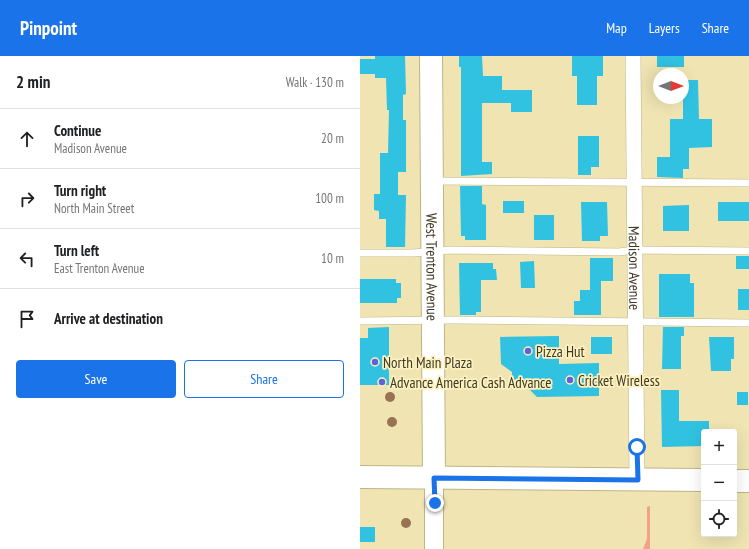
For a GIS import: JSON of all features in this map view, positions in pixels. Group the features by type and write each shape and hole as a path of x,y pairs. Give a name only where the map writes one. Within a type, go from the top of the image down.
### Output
{"main road":[{"name":"West Trenton Avenue","path":"431,56 434,478"},
{"path":"360,478 701,480"},
{"path":"737,481 749,481"}],"street":[{"name":"Madison Avenue","path":"633,56 634,250 638,480"},
{"path":"434,478 434,549"}],"lane":[{"path":"432,181 749,183"},
{"path":"360,253 432,252 451,250 619,252 634,250 749,251"},
{"path":"360,321 635,321 749,323"}],"shaded area":[{"path":"650,506 650,549 643,549 647,539 647,507"}],"building":[{"path":"375,56 405,56 406,94 403,95 403,120 406,120 406,172 398,172 398,195 406,195 405,247 386,247 386,219 379,219 379,211 374,210 374,194 380,194 380,153 388,153 389,110 387,110 386,78 375,78 375,74 360,74 360,59 375,59"},
{"path":"459,56 482,56 483,76 502,76 502,90 532,90 532,112 511,112 511,103 482,103 482,162 492,162 492,174 461,176 461,67 459,67"},
{"path":"572,56 603,56 603,76 597,76 597,105 577,105 577,76 572,76"},
{"path":"657,56 684,56 684,67 657,67"},
{"path":"689,80 698,80 699,119 712,119 712,147 689,148 689,169 683,169 683,178 657,177 657,157 670,157 670,119 683,119 683,104 689,104"},
{"path":"578,136 599,136 599,167 591,167 591,175 578,175"},
{"path":"460,186 482,186 482,204 486,205 486,240 465,240 465,236 461,236"},
{"path":"503,201 524,201 524,213 503,213"},
{"path":"581,202 607,202 608,236 600,236 600,241 582,241"},
{"path":"718,202 749,202 749,221 718,221"},
{"path":"689,205 689,231 663,231 663,206"},
{"path":"534,215 554,215 554,240 534,240"},
{"path":"736,256 749,256 749,269 736,269"},
{"path":"590,258 613,258 613,281 601,281 601,315 574,315 574,301 580,301 580,290 590,290"},
{"path":"534,261 535,288 521,288 520,262"},
{"path":"459,263 493,263 493,269 496,269 497,280 481,280 481,312 476,312 476,315 460,315"},
{"path":"659,274 690,274 690,283 694,283 694,317 659,317"},
{"path":"360,279 396,279 396,283 401,283 401,298 397,298 397,303 360,303"},
{"path":"738,289 749,289 749,310 738,310"},
{"name":"North Main Plaza","path":"389,327 389,385 360,385 360,338 368,338 368,328"},
{"path":"663,327 684,327 684,336 681,336 681,369 662,369"},
{"path":"559,336 559,364 599,363 599,396 537,397 525,385 512,384 512,372 501,364 500,337"},
{"path":"591,337 612,337 612,354 591,354"},
{"path":"709,337 734,337 734,359 731,359 731,371 711,371"},
{"path":"661,390 679,390 679,421 709,421 709,429 701,429 701,446 662,447"},
{"path":"737,392 748,392 748,405 737,405"},
{"path":"360,527 375,527 375,542 360,542"}],"place":[{"name":"Pizza Hut","path":"528,351"},
{"name":"North Main Plaza","path":"375,362"},
{"name":"Cricket Wireless","path":"570,380"},
{"name":"Advance America Cash Advance","path":"382,382"}],"route":[{"path":"435,503 434,478 563,478 638,480 637,447"}]}
